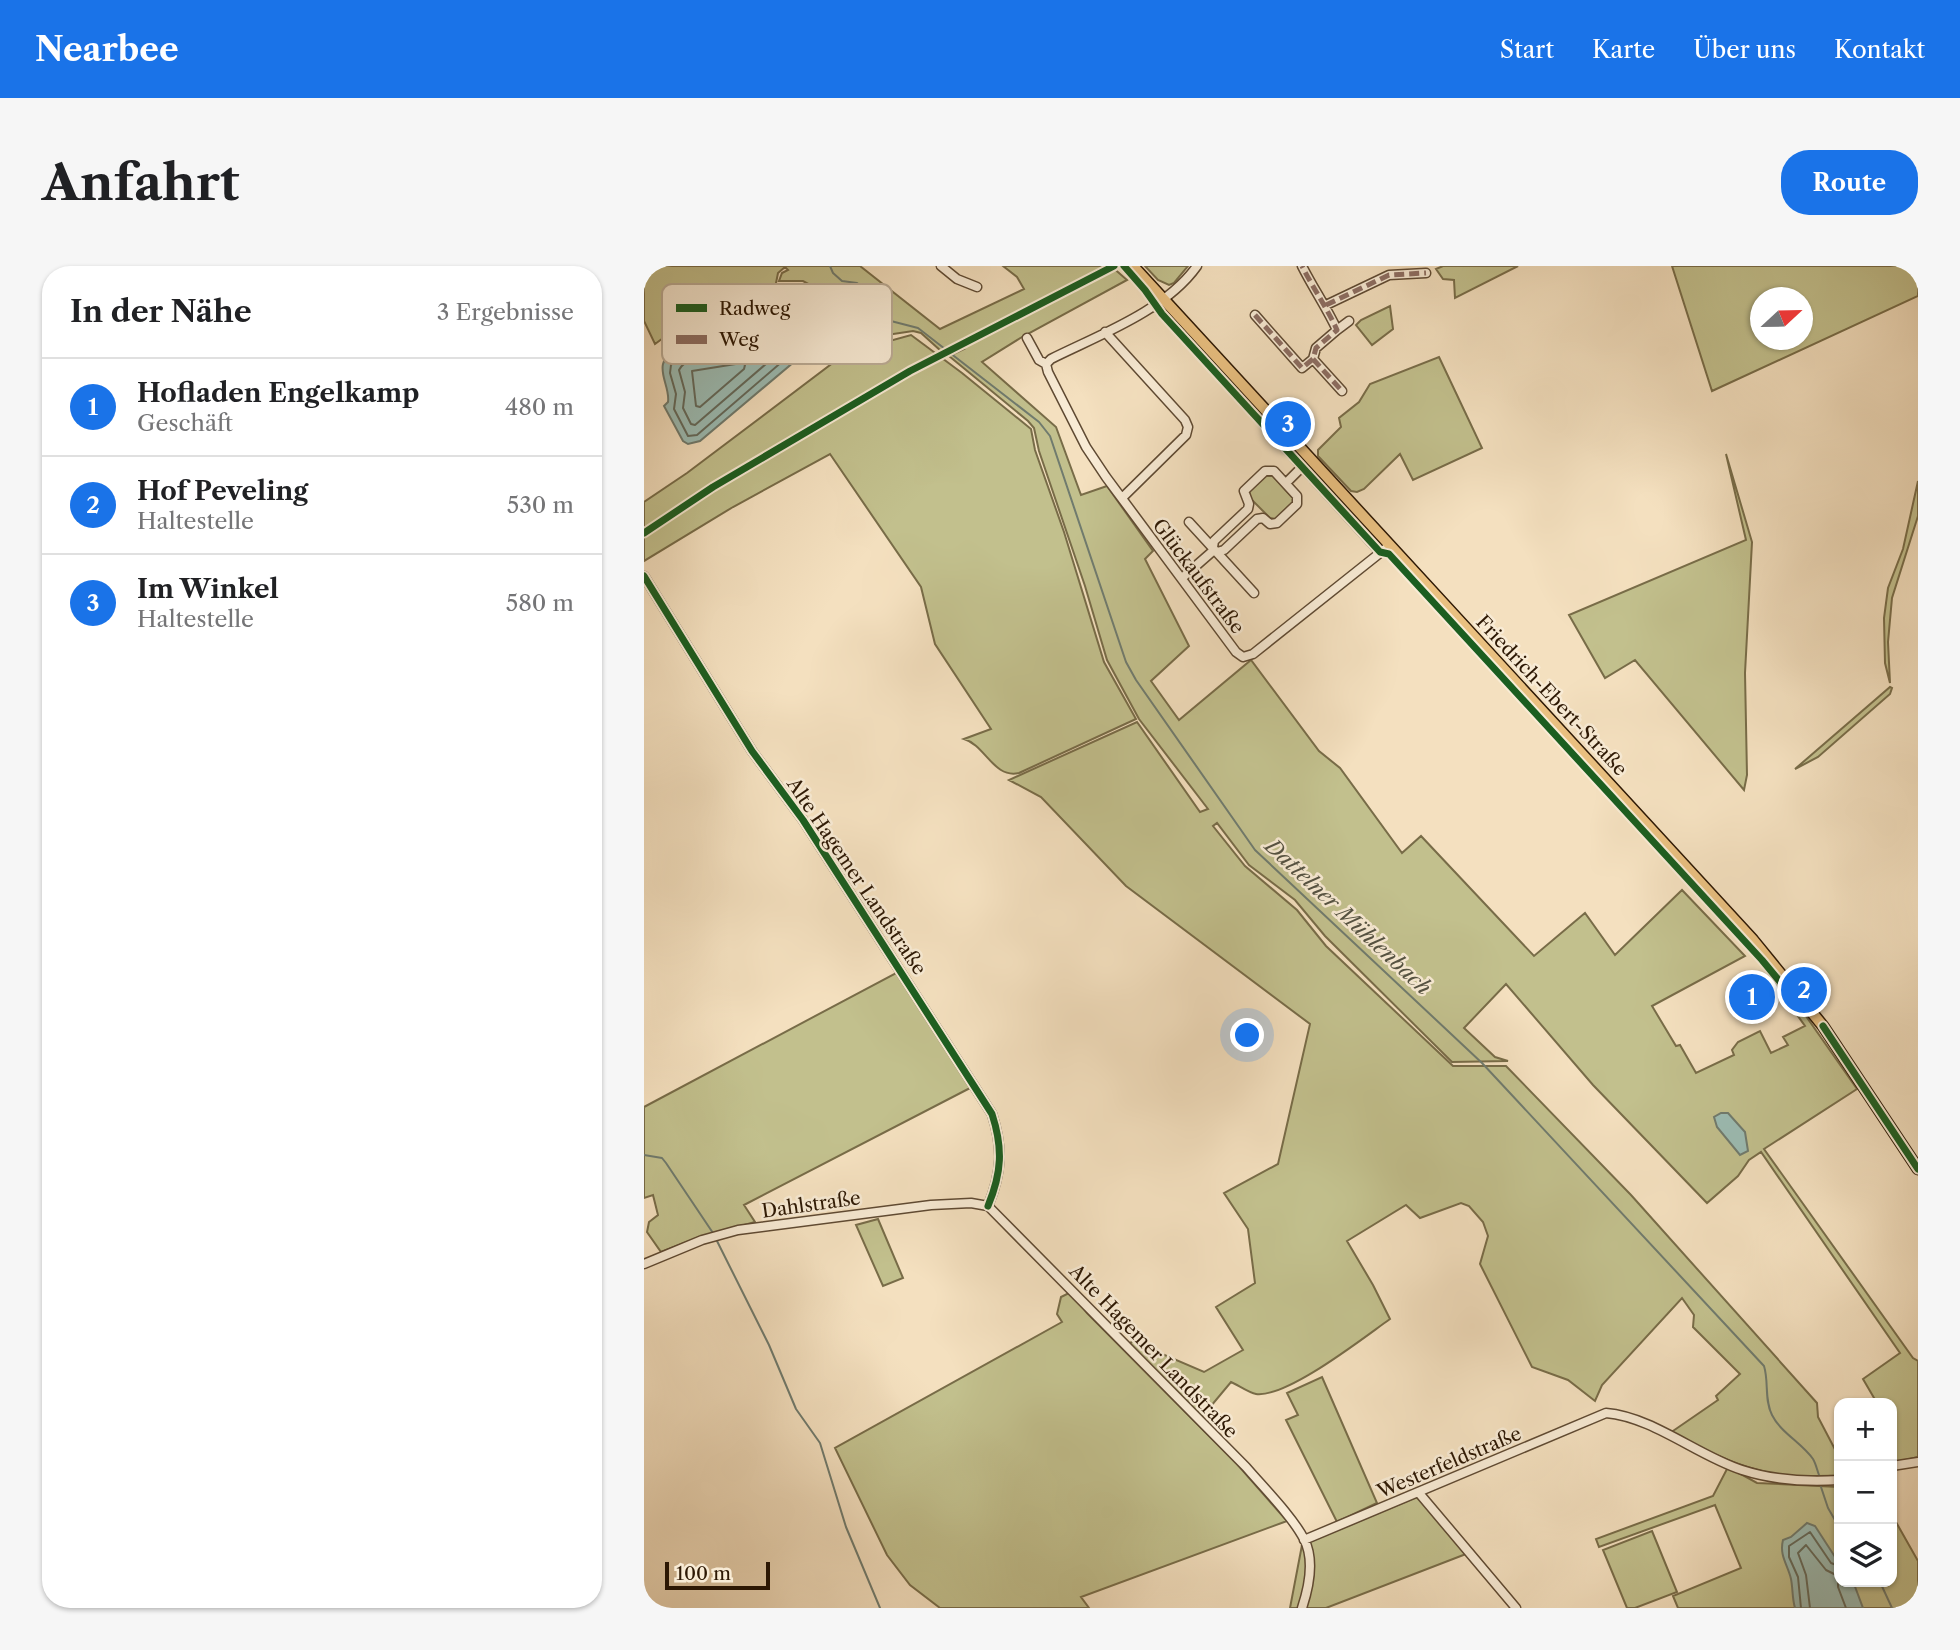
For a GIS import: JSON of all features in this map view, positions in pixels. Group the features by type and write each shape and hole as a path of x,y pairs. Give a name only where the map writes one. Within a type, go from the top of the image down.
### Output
{"main road":[{"name":"Friedrich-Ebert-Straße","path":"1133,266 1160,303 1390,545 1787,979 1823,1026 1918,1168"}],"street":[{"path":"940,266 957,279 977,287"},
{"path":"1046,364 1160,303 1185,281 1197,266"},
{"path":"1302,266 1326,305 1327,314 1337,331"},
{"path":"1385,266 1389,275"},
{"path":"1326,305 1389,275 1426,273"},
{"name":"Friedrich-Ebert-Straße","path":"1160,303 1380,552"},
{"path":"1255,315 1302,368 1313,359 1316,348 1349,321"},
{"path":"1105,332 1185,420 1188,428 1186,435 1122,498"},
{"name":"Glückaufstraße","path":"1027,338 1039,360 1046,364 1086,447 1236,652 1243,657 1248,657 1390,545"},
{"path":"1313,359 1342,391"},
{"path":"1286,483 1303,466"},
{"path":"1182,578 1215,550 1224,550 1257,519 1263,518 1275,524 1297,504 1297,496 1273,471 1265,471 1244,491 1248,509 1214,541 1215,550"},
{"path":"1189,522 1254,593"},
{"name":"Alte Hagemer Landstraße","path":"644,576 752,751 803,820 986,1102 999,1139 1000,1171 988,1206 1247,1467 1304,1539"},
{"name":"Dahlstraße","path":"644,1264 702,1240 738,1230 931,1205 971,1203 988,1206"},
{"name":"Westerfeldstraße","path":"1304,1539 1606,1413 1618,1414 1677,1438 1741,1470 1809,1481 1834,1480"},
{"path":"1897,1465 1918,1462"},
{"path":"1419,1493 1516,1608"},
{"path":"1302,1608 1310,1575 1309,1556 1304,1539"}],"shaded area":[{"path":"644,266 860,266 883,284 809,284 803,281 779,281 782,273 788,270 785,267 778,273 776,284 662,284 662,339 655,344 644,321"},
{"path":"1003,266 1111,266 1127,280 982,362 1056,427 1081,495 1107,486 1153,551 1145,559 1189,646 1151,681 1179,720 1251,660 1319,751 1340,768 1402,853 1421,836 1534,956 1585,913 1615,955 1682,890 1745,956 1652,1006 1696,1073 1734,1055 1732,1050 1738,1042 1760,1031 1771,1053 1788,1045 1783,1037 1805,1026 1795,1012 1801,1009 1857,1089 1764,1149 1913,1358 1918,1361 1918,1457 1897,1462 1897,1398 1874,1398 1863,1379 1900,1353 1761,1152 1749,1160 1738,1176 1707,1203 1593,1085 1506,984 1464,1028 1495,1057 1508,1061 1452,1062 1325,936 1295,900 1249,865 1217,823 1213,826 1245,866 1297,910 1326,946 1453,1066 1506,1066 1631,1195 1817,1403 1818,1417 1834,1447 1834,1476 1795,1476 1746,1467 1670,1433 1718,1400 1716,1396 1740,1374 1693,1327 1694,1315 1682,1298 1602,1385 1595,1401 1568,1380 1532,1367 1480,1264 1488,1236 1483,1222 1469,1206 1461,1203 1420,1218 1406,1205 1347,1241 1390,1319 1344,1352 1286,1387 1270,1393 1256,1394 1231,1382 1201,1418 1130,1344 1132,1341 1204,1372 1243,1350 1216,1307 1255,1283 1248,1229 1224,1193 1278,1164 1310,1024 1126,886 1041,797 1009,780 1137,722 1200,812 1208,809 1139,719 1107,660 1039,451 1034,428 949,356 964,349 957,343 941,351 921,333 913,331 892,334 892,291 940,329 1024,289 1017,277"},
{"path":"1145,266 1188,266 1174,283 1169,285 1158,280"},
{"path":"1443,266 1518,266 1455,298 1454,280 1443,279 1436,269"},
{"path":"1672,266 1918,266 1918,296 1813,344 1813,287 1750,287 1750,350 1801,350 1712,391"},
{"path":"1390,306 1393,329 1372,345 1356,325"},
{"path":"911,335 1031,429 1035,450 1064,532 1104,662 1136,719 1019,773 1010,774 1003,771 971,742 964,739 991,729 935,644 921,587 830,454 733,507 644,561 644,502 687,473 831,364 892,364 892,340"},
{"path":"1439,357 1482,448 1413,480 1400,454 1364,489 1351,491 1318,456 1318,450 1341,427 1339,418 1359,402 1370,384"},
{"path":"1726,454 1752,542 1745,673 1747,775 1744,790 1635,660 1605,678 1569,615 1746,540"},
{"path":"1266,476 1273,476 1293,498 1293,504 1276,519 1270,518 1249,497 1250,490"},
{"path":"1918,481 1918,516 1892,598 1888,642 1890,683 1885,663 1884,618 1888,588 1903,549"},
{"path":"1890,687 1890,694 1818,757 1795,769"},
{"path":"898,972 972,1087 744,1205 755,1222 697,1238 661,1252 647,1232 649,1222 658,1215 653,1195 644,1198 644,1107"},
{"path":"878,1219 903,1278 883,1286 856,1225"},
{"path":"1071,1292 1087,1313 1237,1464 1287,1521 1081,1597 1089,1608 940,1608 910,1585 887,1555 835,1448 1062,1322 1057,1314 1061,1297"},
{"path":"1322,1377 1377,1503 1337,1522 1286,1420 1298,1415 1287,1393"},
{"path":"1728,1467 1757,1483 1834,1487 1834,1587 1897,1587 1897,1524 1918,1561 1918,1608 1678,1608 1673,1596 1741,1568 1715,1505 1599,1547 1596,1539 1713,1496"},
{"path":"1419,1496 1466,1554 1326,1608 1290,1608 1302,1545"},
{"path":"1652,1531 1677,1592 1635,1608 1627,1608 1603,1550"}],"water":[{"path":"663,364 792,364 700,441 688,444 683,441 664,406 668,397"},
{"path":"1728,1113 1745,1132 1748,1151 1740,1155 1717,1127 1714,1117"},
{"path":"1807,1523 1815,1526 1834,1555 1834,1587 1855,1587 1863,1608 1795,1608 1782,1546 1783,1540 1791,1537"}],"waterway":[{"name":"Dattelner Mühlenbach","path":"830,266 842,281 858,284"},
{"name":"Dattelner Mühlenbach","path":"892,321 918,328 1039,422 1050,436 1126,662 1255,850 1482,1063 1764,1366 1772,1415 1813,1459 1819,1475"},
{"path":"644,1155 662,1158 713,1233"},
{"path":"716,1239 769,1345 796,1409 820,1443 846,1527 880,1608"},
{"name":"Dattelner Mühlenbach","path":"1821,1487 1837,1524"},
{"name":"Dattelner Mühlenbach","path":"1882,1587 1892,1608"}],"marked path":[{"path":"1255,315 1302,368 1313,359 1316,348 1337,330 1302,266"},
{"path":"1326,305 1389,275 1426,273"},
{"path":"1313,359 1342,391"}],"cycle path":[{"path":"644,533 713,487 910,371 1114,266"},
{"path":"1124,266 1162,314 1380,552 1389,554 1762,960 1800,1006"},
{"path":"644,576 752,751 803,820 992,1114 998,1138 999,1160 996,1182 988,1206"},
{"path":"1823,1026 1918,1169"}],"place":[{"name":"Im Winkel","path":"1288,424"},
{"name":"Hof Peveling","path":"1804,990"},
{"name":"Hofladen Engelkamp","path":"1752,997"}]}
